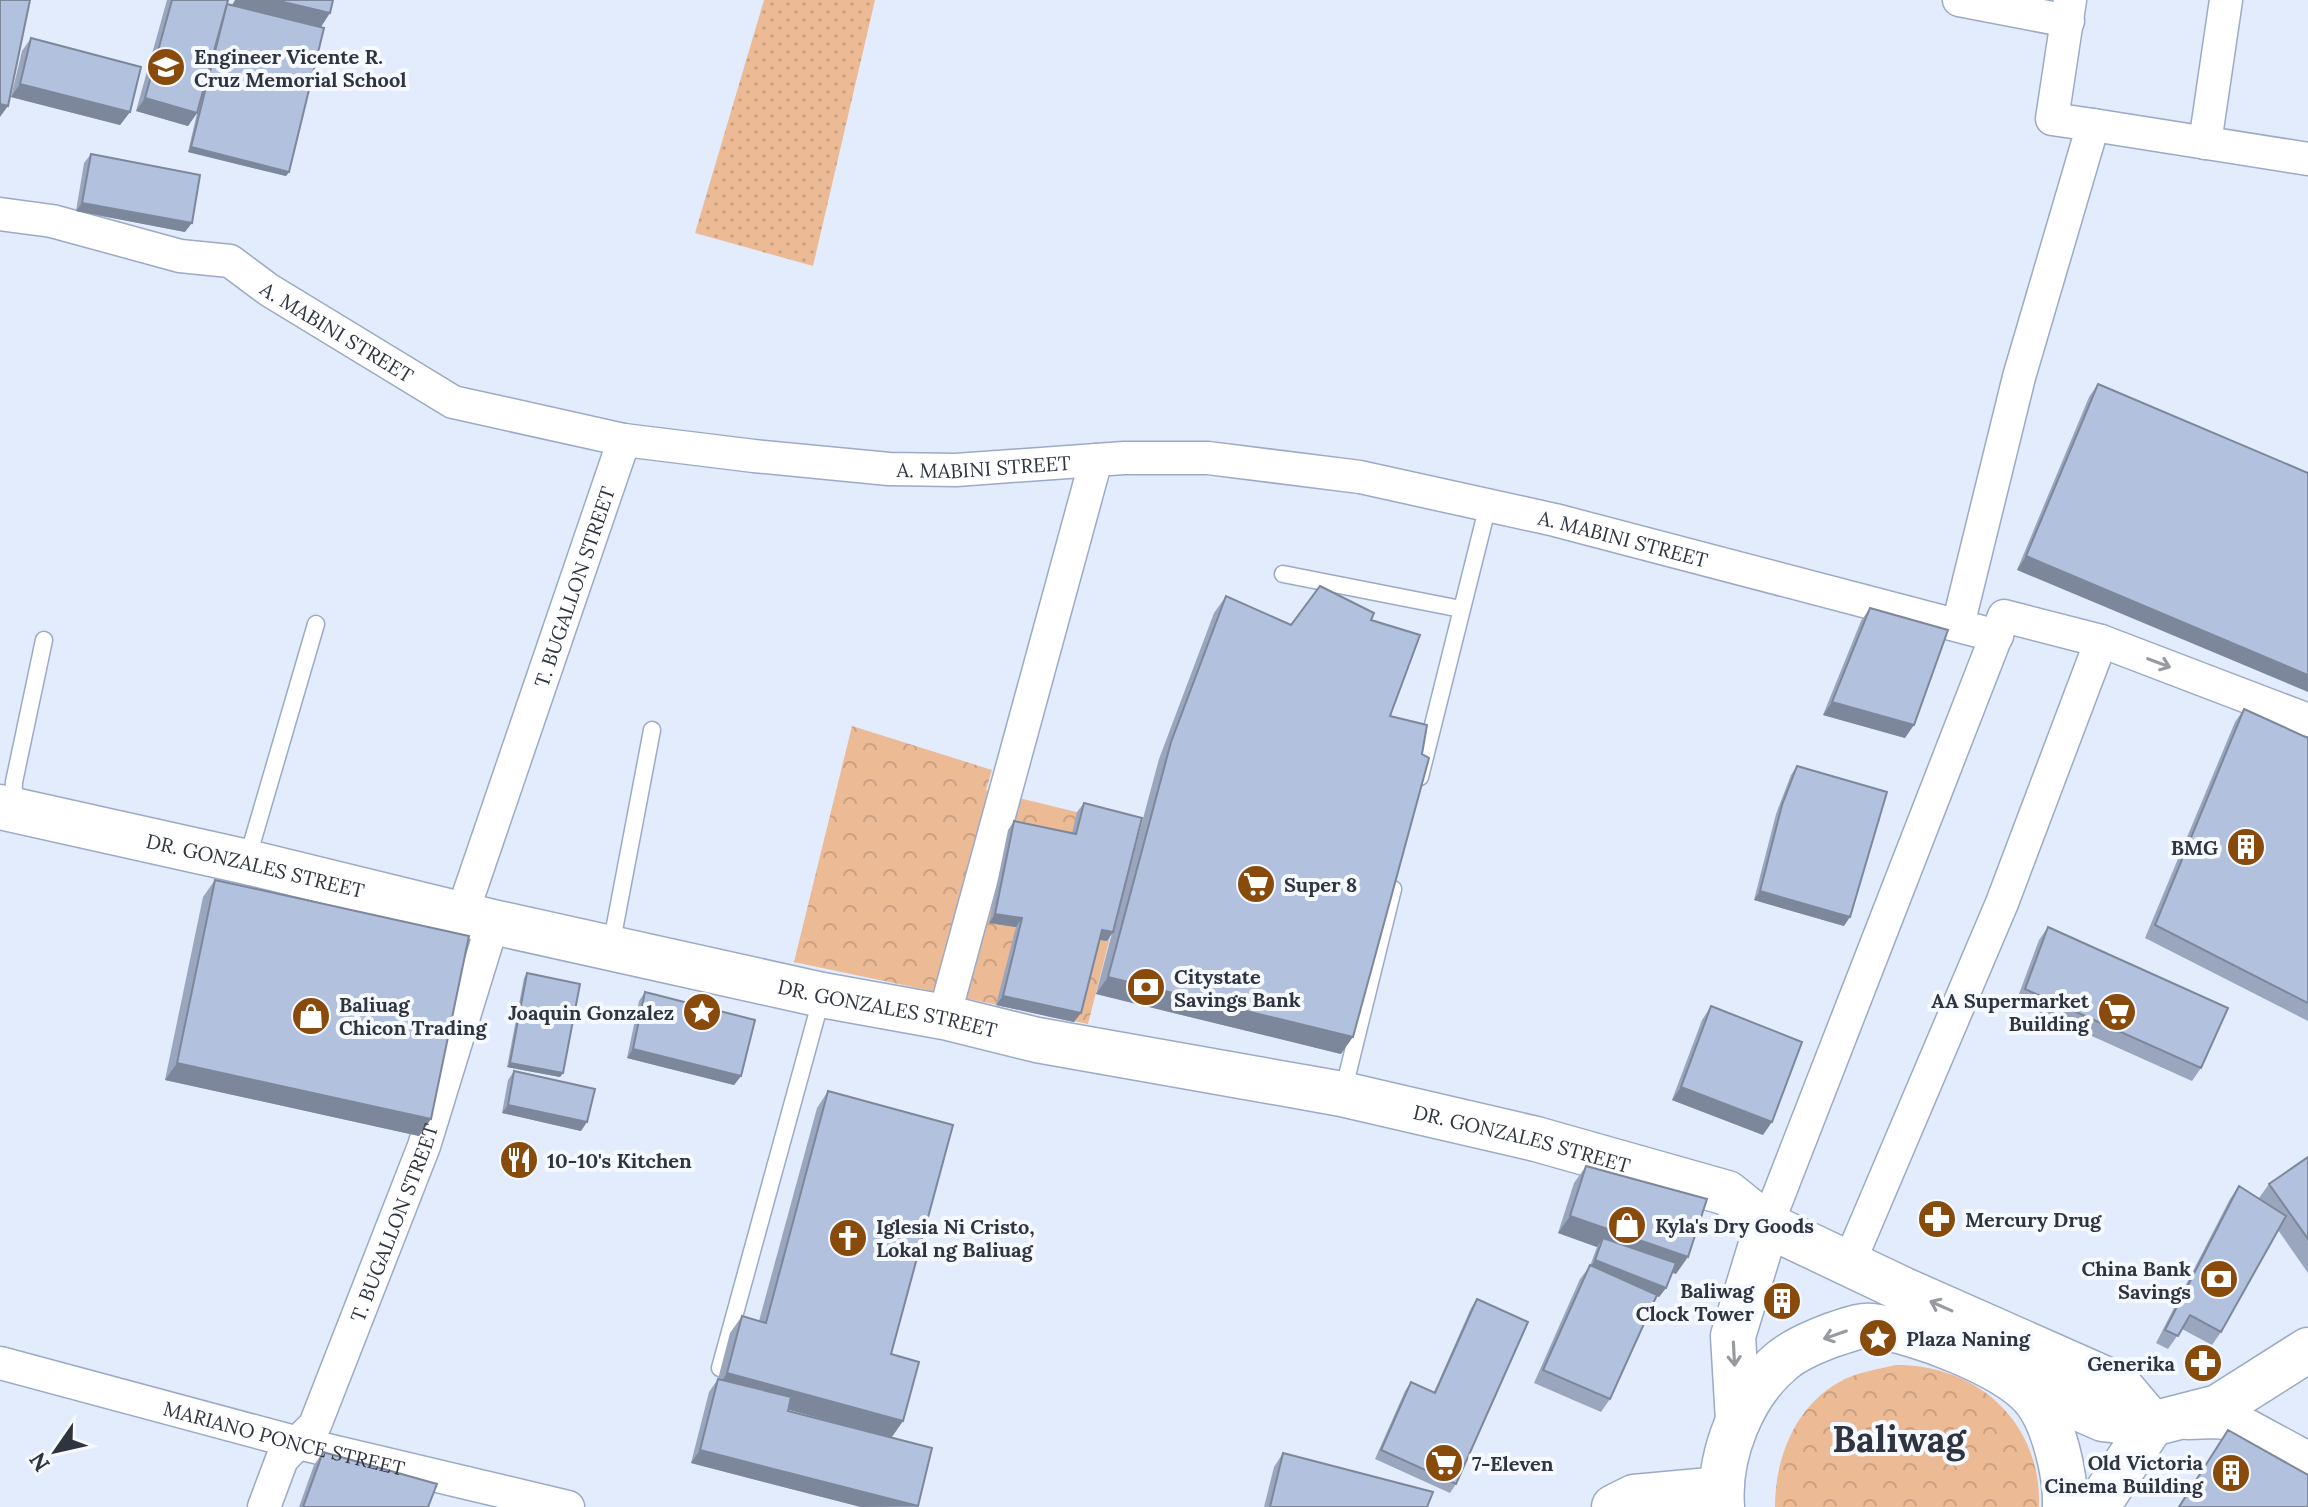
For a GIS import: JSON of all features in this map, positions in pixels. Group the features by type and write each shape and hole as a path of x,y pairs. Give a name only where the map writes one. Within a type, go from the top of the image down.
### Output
{"main road":[{"name":"DR. GONZALES STREET","path":"7,808 822,995 944,1017 1037,1040 1342,1094 1536,1139 1727,1193 1767,1225 2119,1385 2152,1424"},
{"path":"1738,1421 1733,1336 1767,1225"},
{"path":"1614,1507 1634,1497 1721,1498 1725,1454 1738,1421 1757,1390 1783,1360 1819,1340 1856,1327 1872,1325 1914,1335 2103,1419 2152,1424 2218,1407 2308,1350"},
{"path":"2012,1379 2035,1399 2058,1447 2065,1507"},
{"path":"2097,1507 2152,1424"}],"street":[{"path":"1959,0 2069,11 2052,119 2308,159"},
{"path":"2205,143 2226,0"},
{"path":"1958,625 2019,377 2093,125"},
{"name":"A. MABINI STREET","path":"0,214 52,221 180,256 230,261 269,290 453,402 624,440 889,469 956,470 1096,460 1208,458 1360,477 1555,520 1958,625 2001,626 2101,641 2308,720"},
{"name":"T. BUGALLON STREET","path":"264,1507 282,1459 315,1425 424,1146 478,918 624,440"},
{"path":"944,1017 1096,460"},
{"path":"1767,1225 2001,626"},
{"path":"1849,1263 2002,903 2101,641"},
{"name":"MARIANO PONCE STREET","path":"0,1363 298,1443 549,1505"},
{"path":"2152,1424 2216,1422 2249,1426 2308,1458"}],"lane":[{"path":"1417,791 1488,505"},
{"path":"1283,574 1461,609"},
{"path":"247,862 316,624"},
{"path":"7,808 44,640"},
{"path":"611,947 652,730"},
{"path":"1342,1094 1398,867"},
{"path":"720,1368 822,995"}],"green space":[{"path":"764,0 875,0 813,266 695,233"},
{"path":"852,726 992,770 986,790 1138,827 1088,1024 794,962"},
{"path":"1895,1365 1925,1367 1953,1375 1977,1387 1999,1404 2016,1424 2029,1449 2037,1476 2039,1507 1775,1507 1779,1469 1792,1432 1802,1415 1830,1388 1847,1378"}],"building":[{"path":"0,0 30,0 8,106 0,104"},
{"path":"172,0 228,0 197,113 145,98"},
{"path":"275,0 333,0 330,13"},
{"path":"227,4 324,28 289,172 191,147"},
{"path":"31,38 141,67 130,112 20,84"},
{"path":"91,154 200,175 192,223 82,203"},
{"path":"2098,384 2308,473 2308,675 2026,556"},
{"name":"Super 8","path":"1320,586 1374,613 1371,620 1420,635 1390,716 1427,725 1422,754 1429,758 1353,1037 1108,977 1171,742 1226,596 1291,625"},
{"path":"1870,608 1948,630 1914,725 1832,702"},
{"name":"BMG","path":"2244,709 2308,738 2308,1003 2155,925"},
{"path":"1797,766 1887,792 1850,917 1760,891 1782,805"},
{"path":"1084,803 1142,818 1113,932 1102,930 1081,1013 1003,996 1022,918 995,914 1014,821 1076,834"},
{"name":"Baliuag Chicon Trading","path":"215,880 469,936 431,1119 177,1063"},
{"name":"AA Supermarket Building","path":"2048,927 2228,1008 2201,1068 2025,989"},
{"path":"527,973 580,984 563,1073 510,1063"},
{"path":"645,992 755,1020 741,1076 633,1049"},
{"path":"1711,1006 1802,1042 1772,1122 1681,1087"},
{"path":"514,1071 595,1089 587,1122 508,1105"},
{"name":"Iglesia Ni Cristo, Lokal ng Baliuag","path":"828,1091 953,1125 891,1354 919,1362 903,1421 727,1373 742,1316 766,1323"},
{"path":"2308,1157 2308,1239 2269,1184"},
{"name":"Kyla's Dry Goods","path":"1586,1166 1707,1199 1688,1257 1570,1216"},
{"name":"China Bank Savings","path":"2239,1186 2286,1216 2221,1332 2190,1315 2178,1336 2165,1330"},
{"path":"1603,1238 1676,1263 1666,1288 1595,1260"},
{"path":"1590,1265 1657,1295 1610,1399 1543,1370"},
{"path":"1781,1287 1795,1293 1789,1306 1775,1300"},
{"path":"1477,1299 1528,1322 1456,1484 1381,1450 1411,1382 1435,1393"},
{"path":"718,1379 791,1397 788,1411 932,1448 918,1506 700,1450"},
{"name":"Old Victoria Cinema Building","path":"2228,1430 2308,1475 2308,1507 2179,1507"},
{"path":"323,1452 437,1484 428,1507 303,1507"},
{"path":"1283,1453 1433,1492 1427,1507 1270,1507"}],"place":[{"name":"Engineer Vicente R. Cruz Memorial School","path":"166,67"},
{"name":"BMG","path":"2246,847"},
{"name":"Super 8","path":"1256,884"},
{"name":"Citystate Savings Bank","path":"1146,987"},
{"name":"Joaquin Gonzalez","path":"702,1012"},
{"name":"AA Supermarket Building","path":"2117,1012"},
{"name":"Baliuag Chicon Trading","path":"311,1016"},
{"name":"10-10's Kitchen","path":"519,1160"},
{"name":"Mercury Drug","path":"1937,1219"},
{"name":"Kyla's Dry Goods","path":"1627,1225"},
{"name":"Iglesia Ni Cristo, Lokal ng Baliuag","path":"848,1238"},
{"name":"China Bank Savings","path":"2219,1279"},
{"name":"Baliwag Clock Tower","path":"1782,1301"},
{"name":"Plaza Naning","path":"1878,1338"},
{"name":"Generika","path":"2203,1363"},
{"name":"7-Eleven","path":"1444,1463"},
{"name":"Old Victoria Cinema Building","path":"2231,1473"}],"district":[{"name":"Baliwag","path":"1899,1439"}]}
